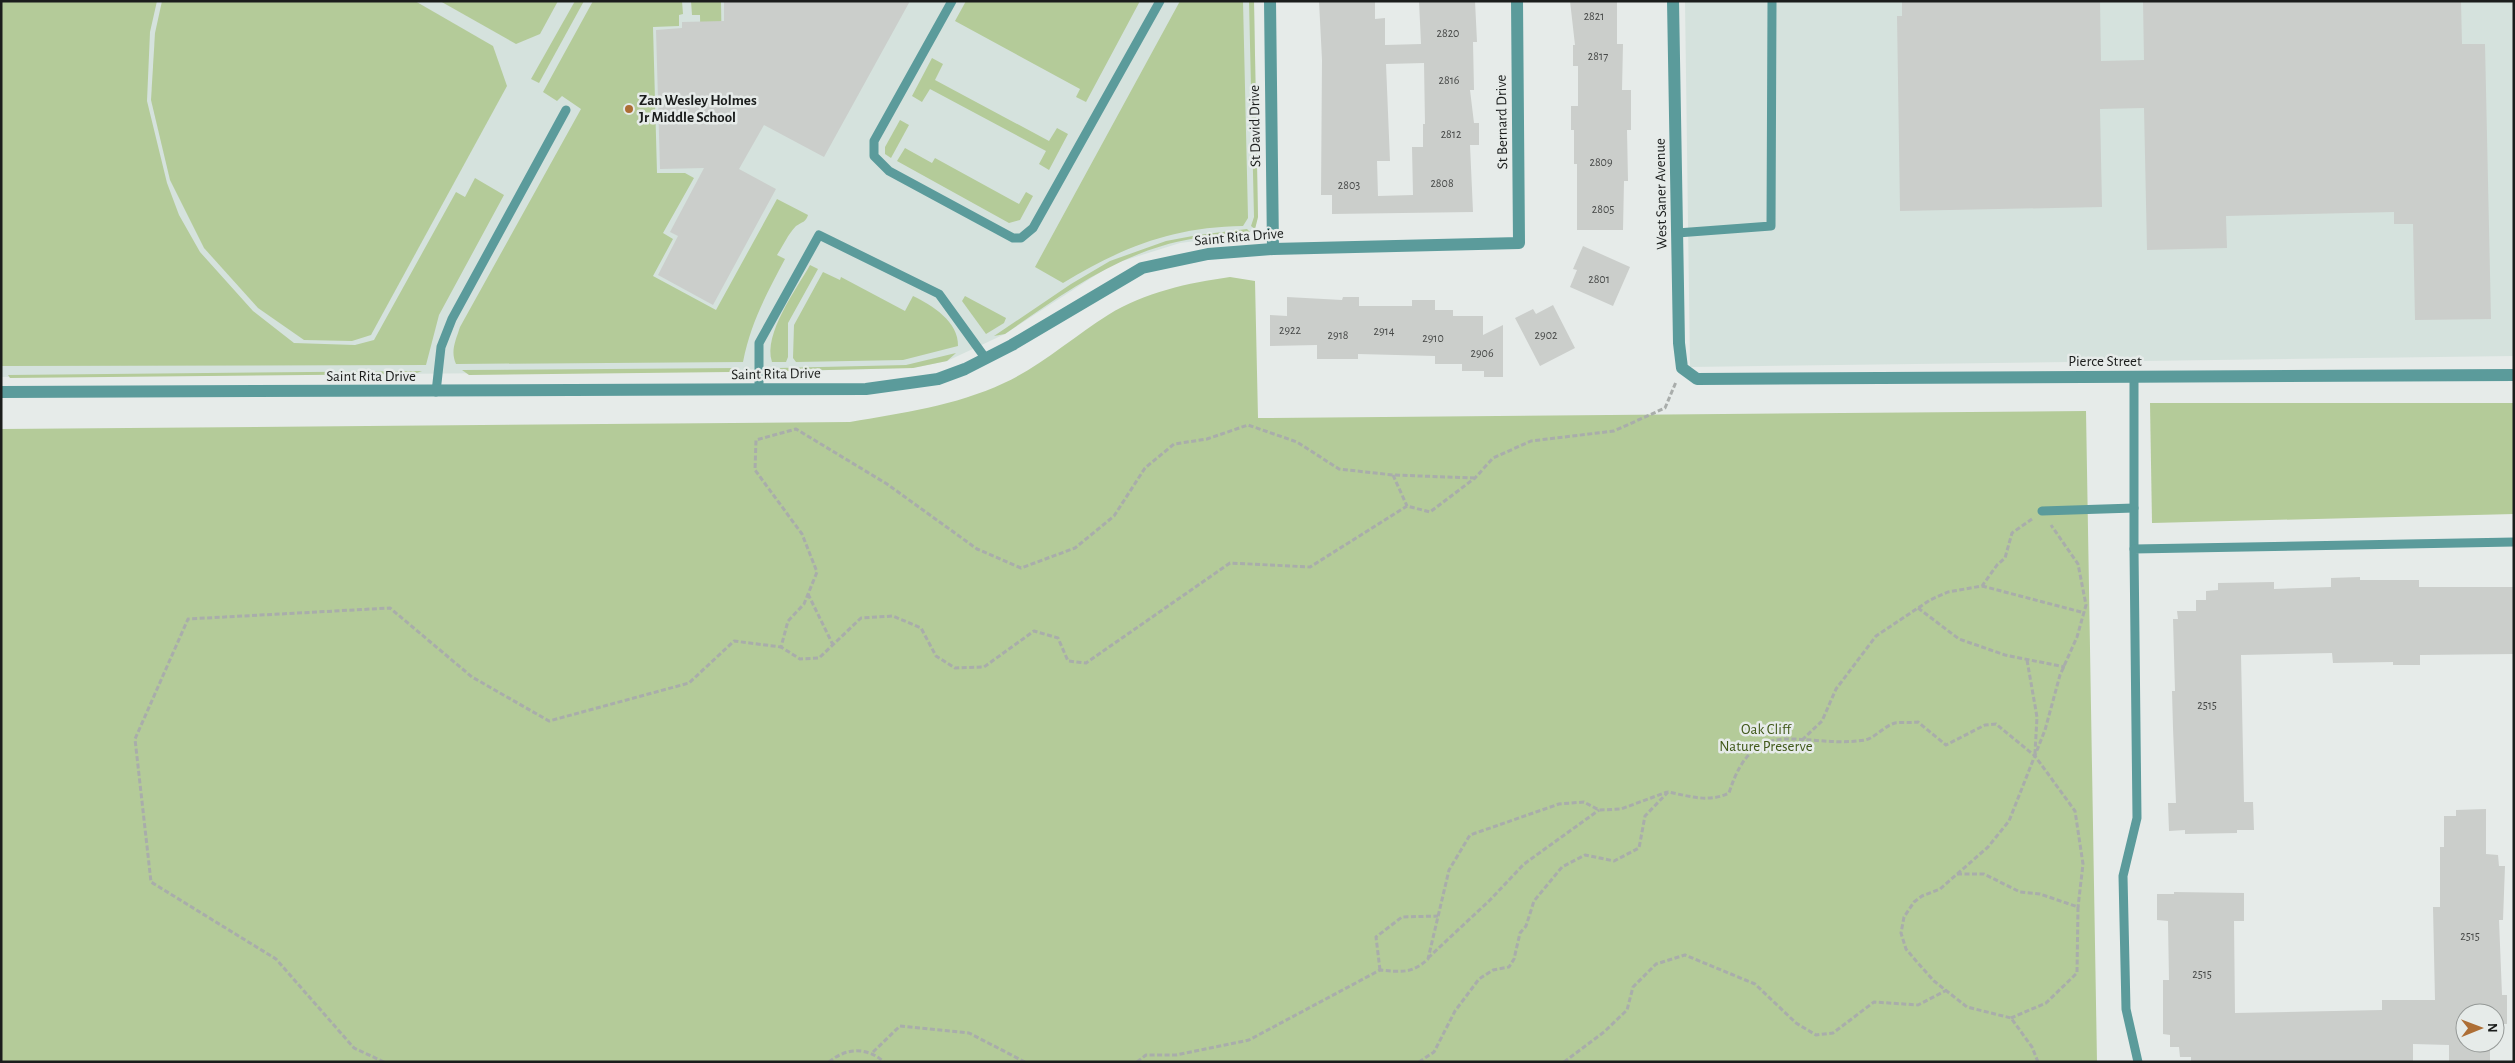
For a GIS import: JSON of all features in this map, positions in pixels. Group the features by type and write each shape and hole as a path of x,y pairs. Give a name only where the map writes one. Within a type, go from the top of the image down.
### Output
{"street":[{"name":"St David Drive","path":"1270,1 1273,250"},
{"name":"St Bernard Drive","path":"1517,1 1520,243"},
{"name":"West Saner Avenue","path":"1673,1 1682,368"},
{"name":"Saint Rita Drive","path":"1,392 436,392 866,389 938,379 986,359 1142,268 1208,254 1273,250 1520,243"},
{"name":"Pierce Street","path":"1682,368 1697,379 2514,375"}],"lane":[{"path":"952,1 874,141 874,156 889,171 1013,238 1021,238 1033,228 1160,1"},
{"path":"1678,233 1771,226 1772,1"},
{"path":"436,392 441,346 452,319 566,110"},
{"path":"759,390 758,343 819,235 939,294 986,359"},
{"path":"2134,377 2136,818 2123,876 2126,1009 2138,1062"},
{"path":"2042,511 2134,508"},
{"path":"2134,549 2514,542"}],"path":[{"path":"384,1062 354,1048 276,959 151,882 135,739 188,619 390,608 472,677 548,721 689,683 734,641 780,647 800,659 819,658 861,618 893,616 921,628 936,656 956,668 984,666 1034,631 1058,638 1068,661 1086,663 1230,564 1310,567 1407,506 1430,512 1475,478 1493,458 1531,441 1614,432 1665,408 1682,368"},
{"path":"780,647 788,621 804,604 817,572 802,534 755,470 756,440 796,430 887,484 977,549 1021,568 1075,548 1114,516 1145,468 1174,444 1207,440 1248,425 1297,442 1339,469 1393,475 1475,478"},
{"path":"1393,475 1407,506"},
{"path":"1428,959 1449,870 1470,835 1559,804 1584,802 1599,810 1621,809 1668,792 1709,800 1719,798 1729,793 1735,774 1754,748 1778,738 1866,740 1894,724 1918,722 1946,745 1985,725 1996,724 2035,756 2075,811 2083,864 2078,907 2077,973 2046,1003 2012,1018 1967,1007 1948,989 1934,981 1902,942 1901,933 1904,917 1914,902 1940,889 1988,847 2009,821 2035,756 2084,613 2086,597 2078,564 2042,511 2012,533 2005,558 1997,564 1982,586"},
{"path":"1802,740 1822,721 1836,689 1876,636 1918,608 1948,592 1982,586 2084,613"},
{"path":"808,594 833,645"},
{"path":"1918,608 1958,639 2005,655 2065,667"},
{"path":"2027,660 2037,717 2035,756"},
{"path":"1418,1062 1434,1052 1454,1011 1478,979 1493,970 1509,967 1514,959 1520,933 1526,926 1534,901 1562,867 1585,855 1614,861 1639,848 1644,816 1668,792"},
{"path":"1137,1062 1146,1055 1176,1055 1249,1040 1380,970 1398,972 1417,969 1490,900 1524,864 1599,810"},
{"path":"1957,874 1984,874 2020,892 2040,894 2078,907"},
{"path":"1380,970 1376,937 1402,917 1438,916"},
{"path":"1564,1062 1604,1032 1627,1010 1633,987 1656,964 1686,956 1755,984 1796,1023 1816,1035 1833,1033 1874,1002 1918,1005 1948,989"},
{"path":"2012,1018 2032,1047 2038,1062"},
{"path":"874,1052 900,1026 969,1033 1025,1062"},
{"path":"829,1062 839,1054 856,1050 874,1052 884,1062"}],"shaded area":[{"name":"Zan Wesley Holmes Jr Middle School","path":"1,1 1254,1 1258,217 1255,229 1244,235 1180,243 1113,264 1005,334 947,361 913,368 786,371 1,377"},
{"path":"1685,1 2514,1 2514,356 1690,367"}],"green space":[{"path":"1,1 157,1 150,32 147,101 167,183 179,215 200,252 253,311 294,343 355,345 374,340 456,192 465,197 475,178 504,195 439,315 426,365 1,366"},
{"path":"162,1 415,1 493,46 507,86 371,335 352,341 304,340 258,308 204,248 170,180 151,100 155,33"},
{"path":"440,1 558,1 540,34 516,44"},
{"path":"575,1 584,1 539,83 531,79"},
{"path":"593,1 682,1 683,14 679,15 679,26 653,27 657,173 685,173 694,178 663,233 673,239 653,276 716,310 777,199 808,215 805,221 793,229 777,255 785,259 755,321 743,362 456,364 454,350 460,327 581,109 562,96 557,101 543,92"},
{"path":"691,1 721,1 722,65 701,67 700,15 692,15"},
{"path":"966,1 1140,1 1086,102 1076,97 1080,89 955,21"},
{"path":"1180,1 1243,1 1248,218 1243,226 1193,230 1149,241 1106,259 1063,283 1035,267"},
{"path":"1249,1 1254,1 1258,217 1255,229 1251,226 1254,217"},
{"path":"932,58 943,64 935,80 1049,141 1057,128 1068,134 1049,170 1039,164 1046,151 930,89 922,102 912,96"},
{"path":"900,120 909,125 891,158 885,154 885,147"},
{"path":"905,148 932,163 935,158 1019,204 1026,192 1033,196 1020,220 1009,223 897,161"},
{"path":"1247,229 1250,232 1244,235 1191,239 1140,253 1093,276 1005,334 994,336 1071,284 1110,261 1166,241"},
{"path":"810,265 818,269 788,323 788,357 786,362 772,362 770,351 776,326 789,299"},
{"path":"823,272 840,280 841,277 905,311 913,296 943,315 954,329 958,346 903,360 796,362 793,358 794,325"},
{"name":"Oak Cliff Nature Preserve","path":"1230,277 1255,281 1258,418 2086,411 2097,1062 1,1062 1,429 850,422 928,408 967,398 1018,376 1108,315 1137,300 1152,294 1198,282"},
{"path":"965,296 1006,318 1004,323 986,334 962,301"},
{"path":"956,353 947,361 913,368 786,371 778,368 906,365"},
{"path":"739,368 730,372 469,375 462,370"},
{"path":"422,371 414,374 10,378 8,375"},
{"path":"2150,403 2514,403 2514,514 2152,523"}],"building":[{"path":"724,1 910,1 824,157 764,125 739,169 776,189 713,305 658,275 678,236 670,232 704,168 660,169 656,30 682,28 682,22 724,21"},
{"path":"1319,1 1375,1 1375,19 1385,18 1385,45 1421,44 1419,1 1475,1 1477,42 1473,42 1474,90 1470,90 1474,123 1479,123 1479,145 1470,145 1473,212 1332,214 1332,195 1321,195 1322,60","holes":["1424,63 1425,124 1423,124 1423,147 1412,147 1413,195 1378,196 1377,161 1390,161 1386,64"]},
{"path":"1570,1 1617,1 1617,44 1623,44 1622,90 1631,90 1631,130 1627,130 1628,181 1624,181 1623,230 1577,230 1577,164 1574,164 1574,130 1571,130 1571,106 1578,106 1578,66 1573,66 1573,45 1575,45"},
{"path":"1902,1 2100,1 2101,61 2144,60 2143,1 2461,1 2462,44 2485,44 2491,319 2415,320 2413,224 2394,224 2394,212 2226,216 2227,248 2147,250 2144,108 2100,109 2102,207 1900,211 1897,16 1902,16"},
{"path":"1583,246 1630,267 1613,306 1570,287 1577,270 1573,269"},
{"path":"1287,297 1342,300 1343,297 1359,297 1359,306 1412,306 1412,300 1435,300 1435,310 1453,310 1453,316 1483,316 1483,335 1503,325 1503,377 1484,377 1484,371 1462,371 1462,364 1435,364 1435,356 1358,354 1358,359 1317,359 1317,345 1270,346 1270,315 1287,316"},
{"path":"1553,305 1575,348 1540,366 1515,318 1533,309 1536,314"},
{"path":"2360,577 2360,580 2419,580 2419,587 2514,587 2514,654 2420,655 2420,665 2393,665 2393,662 2333,663 2332,653 2241,655 2244,802 2253,802 2254,830 2237,830 2237,833 2185,834 2185,830 2169,831 2168,803 2176,803 2172,691 2175,691 2173,619 2178,619 2177,611 2196,611 2196,600 2206,600 2206,591 2218,590 2218,583 2274,582 2274,589 2331,587 2331,578"},
{"path":"2486,809 2486,854 2498,855 2499,866 2505,866 2503,920 2499,920 2502,995 2507,995 2507,1024 2505,1024 2505,1003 2455,1003 2455,1053 2490,1053 2490,1062 2449,1062 2449,1045 2413,1044 2413,1062 2191,1062 2191,1057 2180,1057 2179,1047 2170,1047 2170,1035 2163,1034 2163,980 2169,980 2168,921 2157,920 2157,894 2174,894 2174,892 2244,893 2244,921 2234,921 2235,1013 2382,1010 2382,1000 2435,1000 2433,907 2440,907 2440,847 2444,847 2444,816 2456,816 2456,810"}],"place":[{"name":"Zan Wesley Holmes Jr Middle School","path":"629,109"}]}
